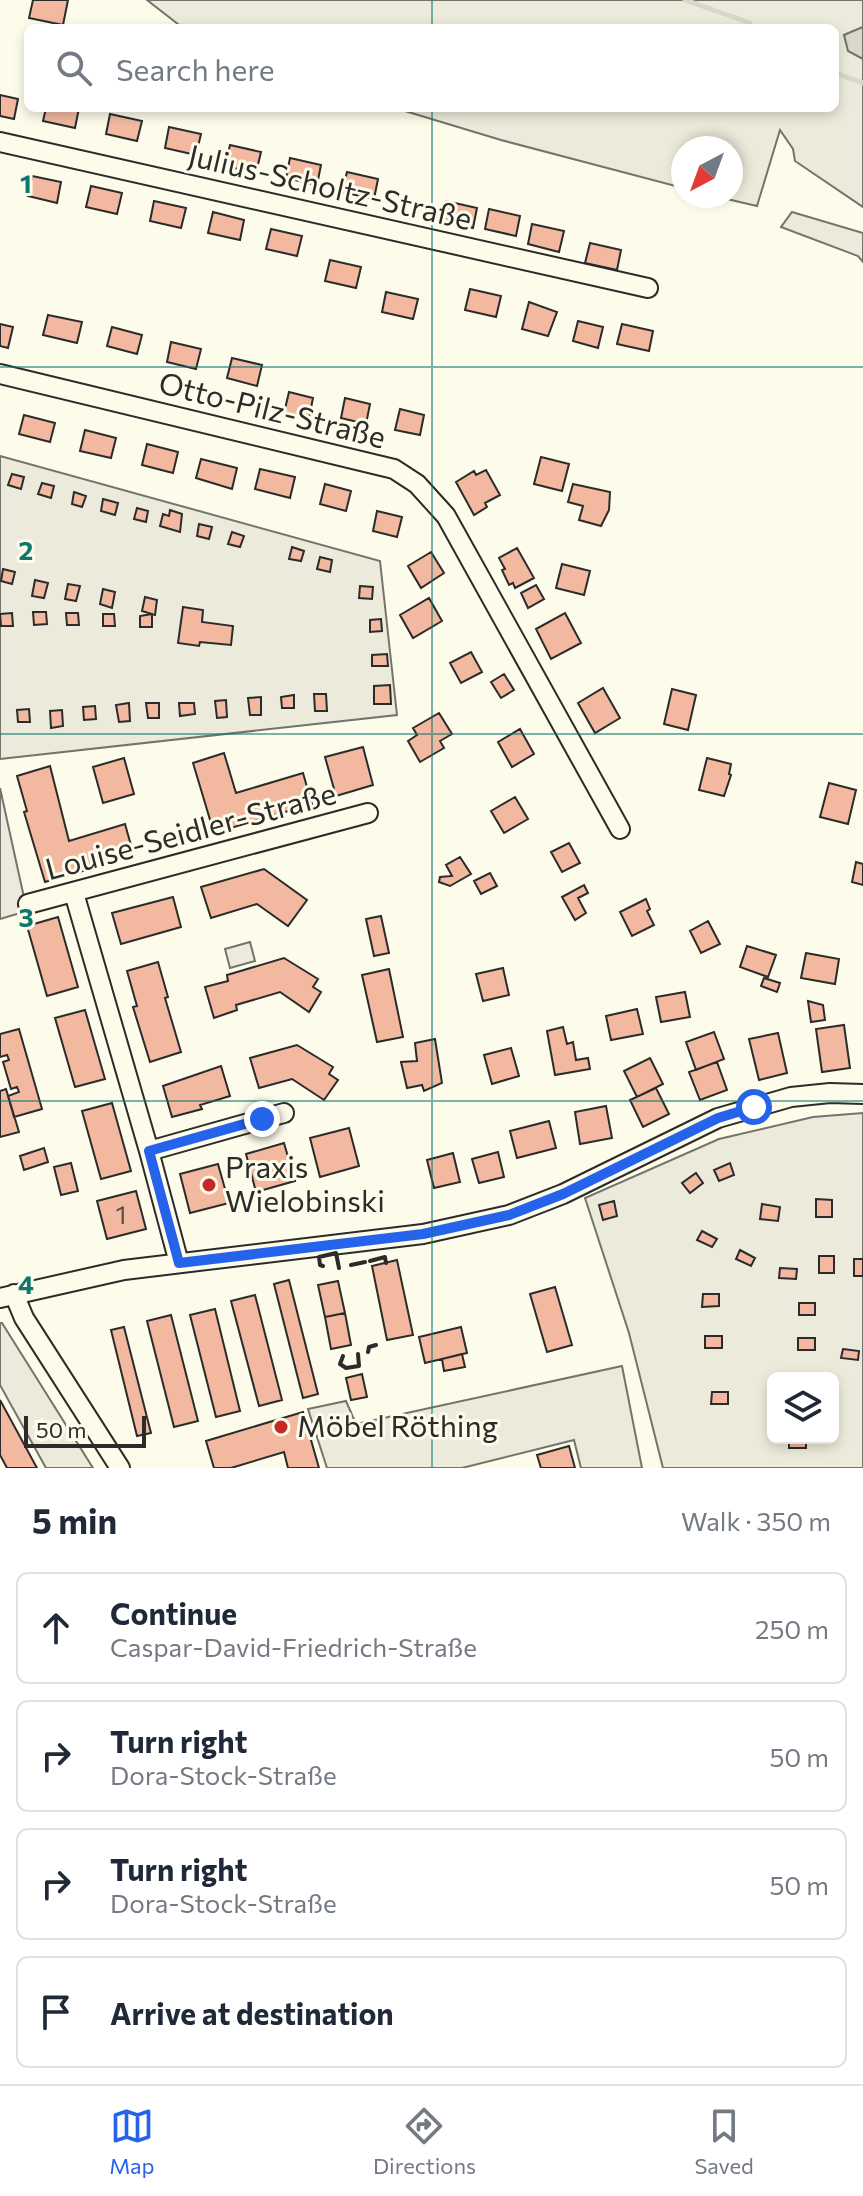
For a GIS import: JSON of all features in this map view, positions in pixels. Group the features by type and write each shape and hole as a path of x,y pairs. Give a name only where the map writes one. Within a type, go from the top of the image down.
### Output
{"street":[{"name":"Julius-Scholtz-Straße","path":"0,142 648,288"},
{"name":"Otto-Pilz-Straße","path":"0,374 394,469 417,484 446,516 620,829"},
{"name":"Louise-Seidler-Straße","path":"28,904 368,813"},
{"path":"74,893 179,1263"},
{"path":"120,1468 7,1296 124,1270 423,1234 509,1215 563,1194 718,1118 791,1097 863,1094"},
{"path":"149,1151 284,1113"}],"shaded area":[{"path":"147,0 863,0 863,27 844,35 863,59 863,207 795,161 793,149 780,130 757,206 743,203 743,136 671,136 671,185 408,112 839,112 839,24 178,24"},
{"path":"863,27 863,59 848,51 844,35"},
{"path":"792,212 863,233 863,262 858,256 781,227"},
{"path":"0,456 380,561 397,715 0,759"},
{"path":"0,788 27,911 0,919"},
{"path":"250,942 255,961 230,968 225,949"},
{"path":"863,1113 863,1468 663,1468 629,1333 585,1198 719,1139 813,1117"},
{"path":"0,1323 93,1468 46,1468 0,1385"},
{"path":"622,1366 642,1468 581,1468 574,1440 462,1468 327,1468 308,1409 346,1401 356,1424"}],"building":[{"path":"33,0 68,0 63,24 29,18"},
{"path":"0,95 18,99 14,119 0,116"},
{"path":"45,112 78,112 75,128 43,121"},
{"path":"110,114 142,121 137,141 106,134"},
{"path":"169,127 201,134 196,155 165,148"},
{"path":"230,145 261,152 256,173 225,166"},
{"path":"290,158 321,165 317,185 286,178"},
{"path":"347,172 378,179 374,199 342,192"},
{"path":"32,176 61,182 57,203 28,196"},
{"path":"91,186 122,193 117,214 86,207"},
{"path":"154,201 186,208 181,228 150,221"},
{"path":"446,201 477,208 473,228 441,221"},
{"path":"489,209 520,216 516,236 485,229"},
{"path":"213,212 244,220 240,240 208,233"},
{"path":"532,224 564,231 559,252 528,244"},
{"path":"271,229 302,236 297,256 266,249"},
{"path":"590,243 621,250 617,270 585,263"},
{"path":"330,260 361,267 356,288 325,281"},
{"path":"470,289 501,296 496,317 465,310"},
{"path":"386,292 418,299 413,319 382,312"},
{"path":"529,302 557,312 548,336 522,329"},
{"path":"48,315 82,322 77,343 43,335"},
{"path":"578,321 603,327 598,348 573,341"},
{"path":"0,324 13,327 8,348 0,346"},
{"path":"622,324 653,331 649,351 617,344"},
{"path":"112,327 142,335 137,354 107,346"},
{"path":"171,342 201,349 196,369 167,362"},
{"path":"232,358 262,365 257,386 227,378"},
{"path":"289,392 313,398 309,418 284,413"},
{"path":"345,398 370,404 366,424 341,418"},
{"path":"400,409 424,415 420,435 395,430"},
{"path":"24,415 55,423 50,442 19,434"},
{"path":"85,430 116,438 111,458 80,451"},
{"path":"147,444 178,452 173,473 142,465"},
{"path":"541,457 569,464 562,491 534,484"},
{"path":"201,459 237,468 232,489 196,478"},
{"path":"260,469 295,477 290,498 255,489"},
{"path":"486,470 500,495 485,503 487,507 474,515 456,482 474,471 476,475"},
{"path":"12,474 24,477 21,489 8,485"},
{"path":"42,483 54,486 51,498 38,494"},
{"path":"325,484 351,491 346,511 320,504"},
{"path":"573,484 610,492 609,510 601,526 579,520 583,506 568,502"},
{"path":"74,492 86,496 82,507 72,504"},
{"path":"103,499 118,503 115,515 101,511"},
{"path":"137,508 148,511 146,522 134,519"},
{"path":"170,510 182,514 180,532 160,526 163,514 169,516"},
{"path":"377,511 402,517 397,537 373,531"},
{"path":"199,524 212,527 209,539 197,536"},
{"path":"232,532 244,536 240,547 228,544"},
{"path":"292,547 304,551 301,561 289,559"},
{"path":"517,548 534,578 515,588 513,583 509,585 499,558"},
{"path":"431,552 444,573 421,588 408,566"},
{"path":"320,557 332,560 330,572 317,569"},
{"path":"562,564 590,571 584,595 556,588"},
{"path":"3,569 15,572 12,584 1,581"},
{"path":"35,580 48,583 44,598 32,596"},
{"path":"68,584 80,586 76,601 65,599"},
{"path":"536,585 544,599 528,608 521,593"},
{"path":"360,586 373,587 372,599 359,598"},
{"path":"103,589 115,592 112,608 100,604"},
{"path":"145,597 157,600 155,615 142,611"},
{"path":"429,598 442,621 413,638 400,615"},
{"path":"183,607 203,610 202,622 233,626 231,645 178,643"},
{"path":"33,612 46,612 47,624 34,625"},
{"path":"12,613 13,626 1,626 0,614"},
{"path":"66,613 78,613 79,625 67,625"},
{"path":"565,613 581,643 551,659 536,629"},
{"path":"103,614 114,614 115,626 103,626"},
{"path":"152,614 152,627 140,627 140,616"},
{"path":"381,619 382,631 370,632 370,620"},
{"path":"471,652 482,672 461,683 450,663"},
{"path":"387,654 388,666 372,666 372,655"},
{"path":"504,674 514,690 501,698 491,682"},
{"path":"390,685 391,704 374,704 374,686"},
{"path":"603,688 620,718 595,733 578,703"},
{"path":"672,689 696,695 688,730 664,724"},
{"path":"314,694 326,694 327,711 315,711"},
{"path":"294,695 294,708 282,708 281,697"},
{"path":"261,697 261,715 250,715 248,698"},
{"path":"226,700 227,717 217,718 215,701"},
{"path":"129,703 130,721 119,722 116,705"},
{"path":"146,703 159,703 159,718 148,718"},
{"path":"179,703 194,703 195,714 180,716"},
{"path":"95,706 96,719 84,720 83,707"},
{"path":"29,709 30,722 18,722 17,710"},
{"path":"62,710 63,726 51,728 50,711"},
{"path":"439,713 452,734 440,741 444,748 420,762 408,741 417,735 413,728"},
{"path":"520,729 534,754 512,767 498,742"},
{"path":"363,747 373,785 336,796 325,757"},
{"path":"224,753 236,793 303,773 312,804 214,833 193,763"},
{"path":"124,758 134,794 103,803 93,767"},
{"path":"707,758 731,764 724,796 699,790"},
{"path":"50,766 69,841 125,824 134,856 45,882 24,812 27,811 17,776"},
{"path":"829,783 856,790 848,824 820,817"},
{"path":"515,797 528,819 504,833 491,811"},
{"path":"569,843 580,863 562,872 551,852"},
{"path":"460,857 471,874 450,886 439,882 440,877 452,876 446,865"},
{"path":"856,862 863,864 863,885 852,882"},
{"path":"264,869 307,900 288,926 257,904 211,918 201,887"},
{"path":"490,873 497,886 481,894 474,881"},
{"path":"584,885 588,893 578,898 586,913 575,920 562,897"},
{"path":"173,897 181,927 121,944 112,913"},
{"path":"646,899 650,909 647,911 654,925 632,936 620,912"},
{"path":"381,916 389,953 374,956 366,919"},
{"path":"58,917 78,987 47,996 27,926"},
{"path":"708,921 720,944 701,953 690,931"},
{"path":"747,946 776,955 768,977 740,967"},
{"path":"806,953 839,959 835,984 801,978"},
{"path":"284,958 318,979 313,987 321,992 309,1012 280,992 236,1005 237,1010 214,1018 205,987 228,981 227,975"},
{"path":"158,962 181,1052 150,1062 133,1007 137,1006 127,971"},
{"path":"503,968 509,995 483,1001 476,974"},
{"path":"389,969 403,1037 377,1042 362,975"},
{"path":"764,978 780,983 777,992 761,986"},
{"path":"685,992 690,1017 661,1022 656,997"},
{"path":"808,1001 823,1005 825,1020 811,1022"},
{"path":"637,1009 643,1034 611,1040 606,1016"},
{"path":"85,1010 105,1079 75,1087 55,1018"},
{"path":"844,1025 850,1068 822,1072 816,1029"},
{"path":"563,1027 567,1044 573,1042 576,1060 588,1058 590,1069 555,1075 547,1031"},
{"path":"19,1029 42,1109 14,1117 8,1096 19,1092 17,1087 11,1089 3,1062 9,1060 7,1055 0,1057 0,1034"},
{"path":"714,1032 724,1059 696,1070 686,1042"},
{"path":"778,1033 787,1073 759,1080 749,1039"},
{"path":"435,1039 442,1083 424,1091 422,1085 407,1088 401,1062 417,1061 415,1043"},
{"path":"297,1045 333,1067 329,1074 338,1080 324,1100 292,1079 259,1088 250,1058"},
{"path":"511,1048 519,1076 492,1084 484,1055"},
{"path":"650,1058 663,1084 637,1097 624,1071"},
{"path":"717,1062 727,1090 700,1100 689,1072"},
{"path":"221,1066 230,1096 200,1105 202,1109 172,1117 163,1086"},
{"path":"656,1088 669,1114 643,1127 630,1100"},
{"path":"6,1089 19,1132 0,1137 0,1091"},
{"path":"112,1103 131,1171 101,1179 82,1111"},
{"path":"606,1106 612,1138 580,1144 575,1112"},
{"path":"549,1121 556,1148 517,1158 510,1131"},
{"path":"349,1128 359,1166 320,1177 310,1138"},
{"path":"284,1143 295,1181 256,1192 246,1154"},
{"path":"44,1148 48,1162 24,1170 20,1156"},
{"path":"498,1152 504,1177 479,1183 472,1159"},
{"path":"453,1153 460,1182 434,1188 427,1160"},
{"path":"71,1163 78,1191 61,1195 54,1167"},
{"path":"730,1163 734,1175 719,1181 714,1170"},
{"path":"218,1164 229,1203 190,1213 180,1174"},
{"path":"696,1173 703,1183 690,1193 682,1183"},
{"path":"136,1191 146,1229 107,1239 97,1201"},
{"path":"816,1199 832,1200 832,1217 816,1217"},
{"path":"614,1201 617,1216 603,1220 599,1205"},
{"path":"762,1204 780,1207 778,1221 760,1219"},
{"path":"702,1231 717,1239 712,1247 697,1240"},
{"path":"740,1250 755,1258 751,1266 736,1259"},
{"path":"819,1256 834,1256 834,1273 819,1273"},
{"path":"854,1259 863,1259 863,1276 854,1276"},
{"path":"397,1260 413,1335 387,1340 372,1266"},
{"path":"780,1268 797,1269 796,1279 779,1278"},
{"path":"289,1280 318,1394 303,1398 274,1284"},
{"path":"338,1281 345,1313 325,1317 318,1285"},
{"path":"555,1287 572,1345 547,1352 530,1294"},
{"path":"703,1294 719,1294 719,1306 702,1307"},
{"path":"255,1295 282,1400 259,1406 231,1301"},
{"path":"799,1303 815,1303 815,1315 799,1315"},
{"path":"215,1309 240,1411 216,1417 190,1315"},
{"path":"345,1313 351,1345 331,1349 325,1317"},
{"path":"171,1315 198,1421 174,1427 147,1321"},
{"path":"124,1327 151,1433 137,1436 111,1330"},
{"path":"461,1327 467,1353 425,1363 419,1337"},
{"path":"705,1336 722,1336 722,1348 705,1348"},
{"path":"798,1338 815,1338 815,1350 798,1350"},
{"path":"843,1349 859,1351 858,1360 841,1358"},
{"path":"462,1354 465,1367 444,1371 442,1359"},
{"path":"362,1374 367,1397 351,1400 346,1378"},
{"path":"712,1392 728,1392 728,1404 711,1404"},
{"path":"0,1400 37,1468 7,1468 0,1455"},
{"name":"Möbel Röthing","path":"303,1412 319,1468 288,1468 284,1452 231,1468 214,1468 206,1441"},
{"path":"789,1444 806,1444 806,1448 789,1448"},
{"path":"569,1446 575,1468 541,1468 537,1455"}],"waterway":[{"path":"685,0 750,24"},
{"path":"839,74 863,83"}],"wall":[{"path":"323,1266 319,1257 336,1253 339,1268"},
{"path":"370,1261 385,1257 386,1263"},
{"path":"351,1265 365,1262"},
{"path":"368,1352 369,1347 376,1345"},
{"path":"343,1356 340,1364 346,1368 359,1366 358,1354"}],"place":[{"name":"Praxis Wielobinski","path":"209,1185"},
{"name":"Möbel Röthing","path":"281,1427"}],"route":[{"path":"262,1119 149,1151 179,1263 423,1234 509,1215 563,1194 718,1118 754,1107"}]}
